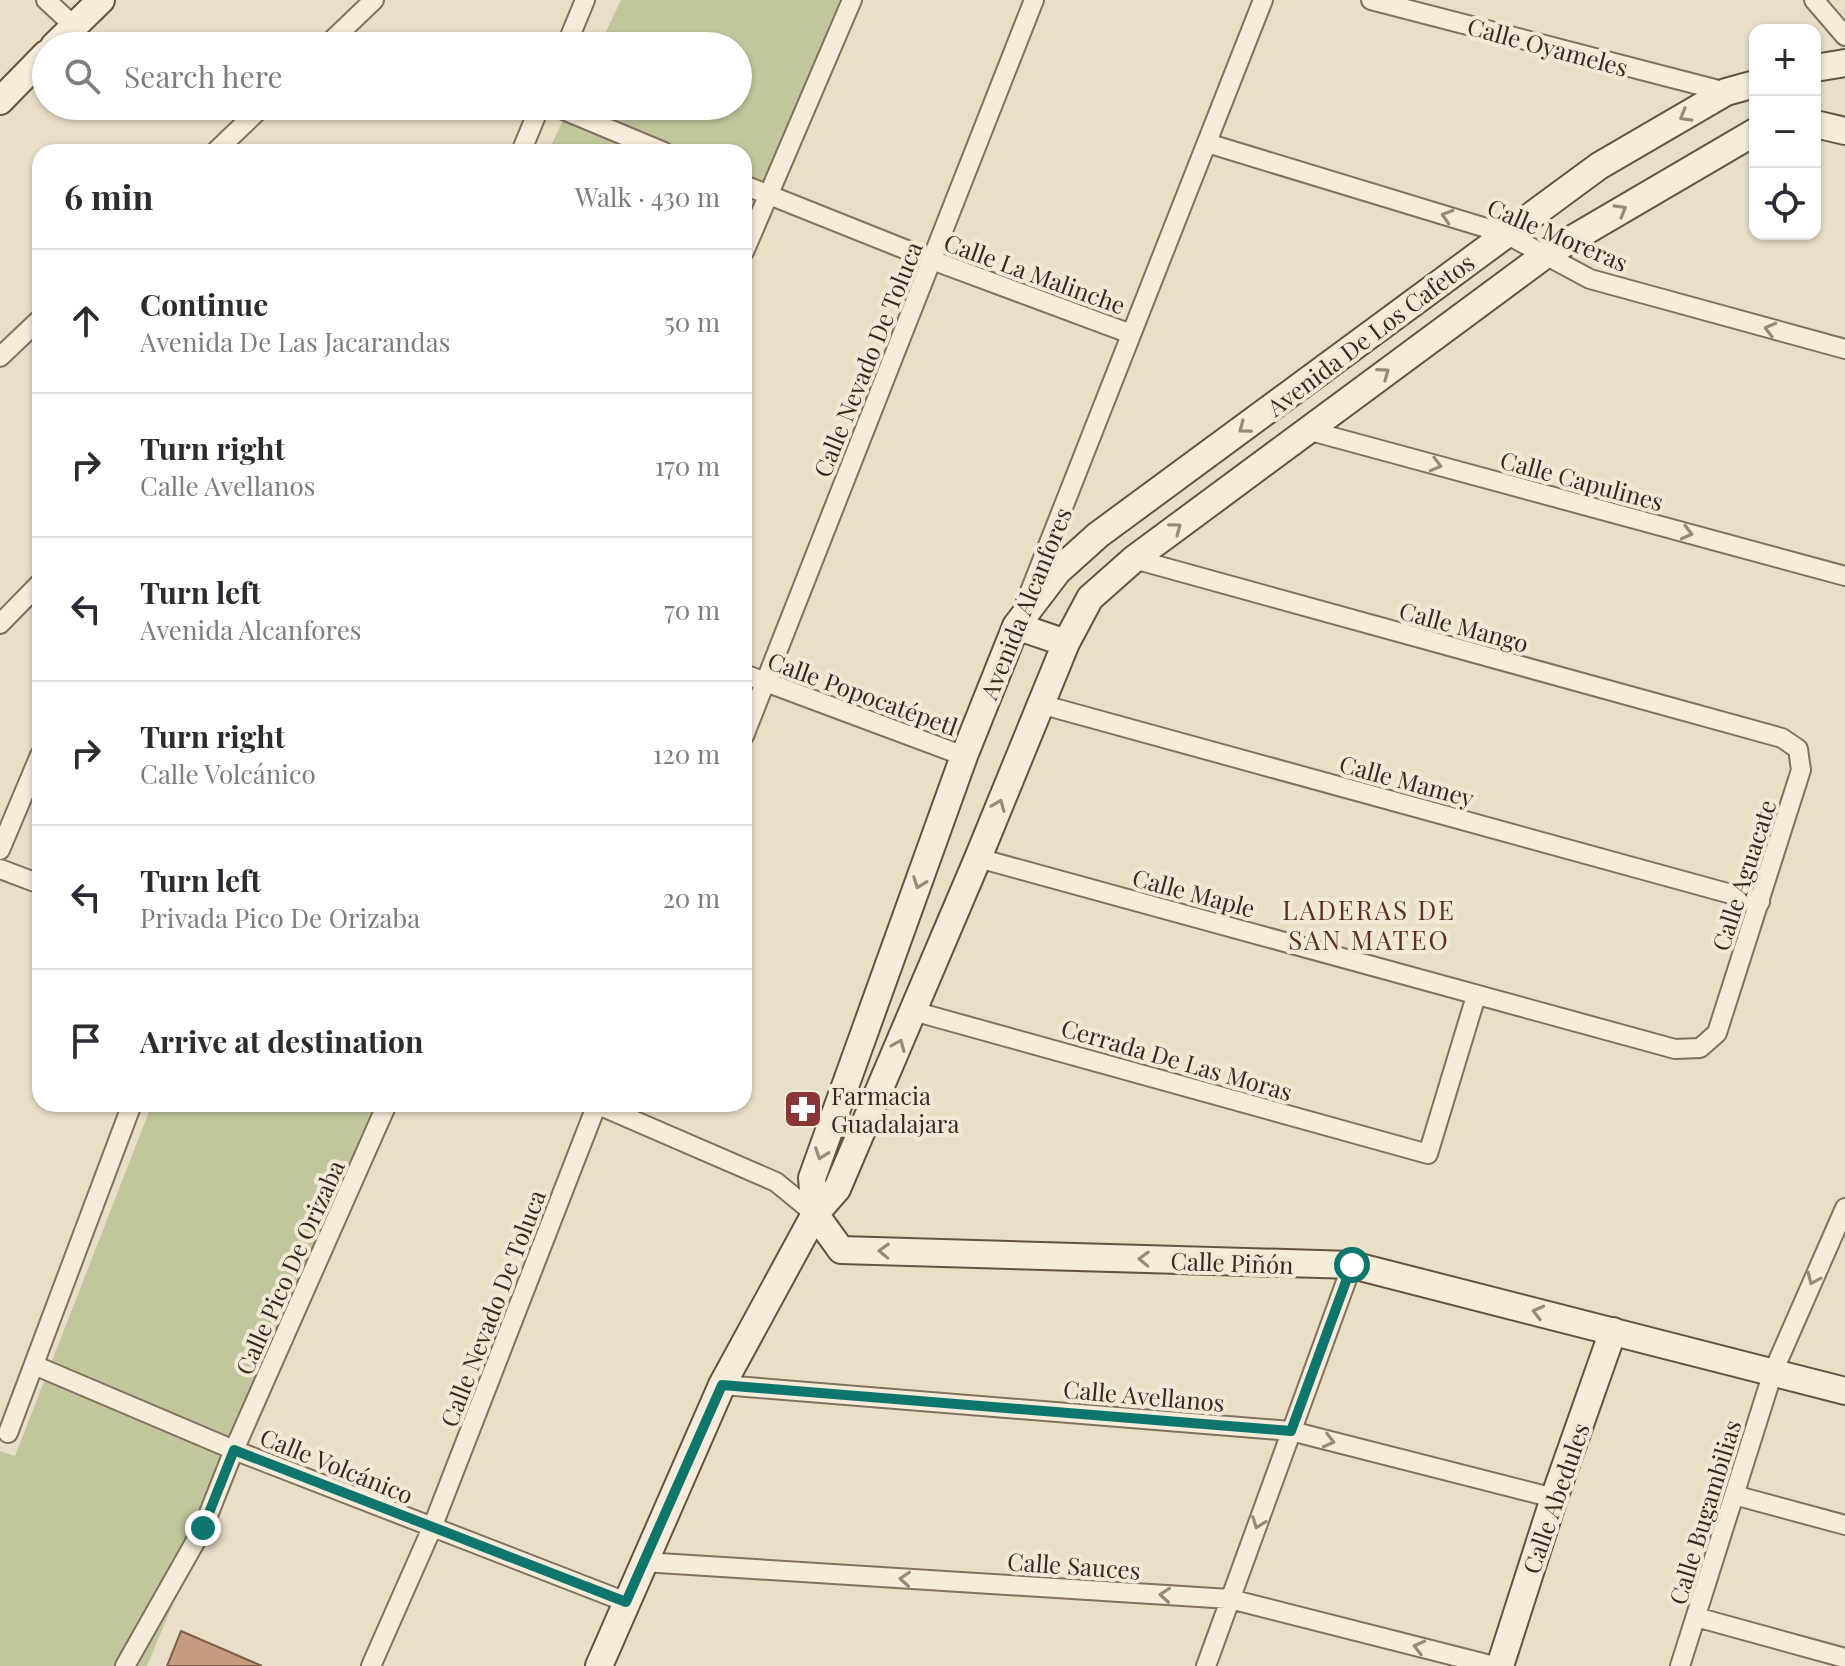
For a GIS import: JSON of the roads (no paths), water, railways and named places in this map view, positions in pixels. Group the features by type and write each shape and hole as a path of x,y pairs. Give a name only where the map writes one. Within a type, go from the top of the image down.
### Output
{"street":[{"path":"46,0 74,26"},
{"path":"68,32 101,0"},
{"path":"341,32 374,0"},
{"path":"572,32 585,0"},
{"path":"752,233 852,0"},
{"name":"Calle Nevado De Toluca","path":"752,716 1034,0"},
{"name":"Avenida Alcanfores","path":"815,1214 812,1178 964,756 1263,0"},
{"name":"Calle Oyameles","path":"1371,0 1726,92"},
{"path":"1814,0 1845,36"},
{"path":"1821,67 1845,63"},
{"path":"0,101 32,68"},
{"name":"Avenida De Los Cafetos","path":"1016,626 1058,571 1098,535 1506,234 1599,166 1726,92 1749,86"},
{"path":"223,144 248,120"},
{"path":"524,144 534,120"},
{"path":"587,120 645,144"},
{"path":"1821,125 1845,131"},
{"name":"Avenida De Los Cafetos","path":"1066,643 1090,598 1134,559 1307,430 1545,255 1749,136"},
{"name":"Calle Moreras","path":"1207,143 1506,234 1590,279 1845,349"},
{"name":"Calle La Malinche","path":"752,188 1131,334"},
{"path":"4,344 32,325"},
{"name":"Calle Capulines","path":"1307,430 1845,576"},
{"name":"Calle Mango","path":"1134,559 1782,738"},
{"path":"0,624 32,591"},
{"path":"599,1666 722,1385 815,1214 837,1189 1066,643 1016,626"},
{"name":"Calle Popocatépetl","path":"752,677 964,756"},
{"name":"Calle Mamey","path":"1040,704 1760,902"},
{"name":"Calle Aguacate","path":"1717,1033 1801,770 1798,749 1782,738"},
{"path":"0,850 32,774"},
{"name":"Calle Maple","path":"978,858 1675,1049 1700,1048 1717,1033"},
{"path":"0,869 32,881"},
{"name":"Cerrada De Las Moras","path":"913,1011 1428,1154 1476,996"},
{"path":"8,1433 129,1112"},
{"name":"Calle Pico De Orizaba","path":"125,1666 203,1528 234,1450 383,1112"},
{"name":"Calle Nevado De Toluca","path":"371,1666 432,1528 593,1112"},
{"path":"614,1112 776,1182 815,1214"},
{"name":"Calle Bugambilias","path":"1680,1666 1773,1372 1845,1208"},
{"name":"Calle Piñón","path":"815,1214 841,1250 1352,1265 1845,1391"},
{"path":"1206,1666 1352,1265"},
{"name":"Calle Abedules","path":"1497,1666 1613,1331"},
{"name":"Calle Volcánico","path":"34,1365 234,1450 626,1602"},
{"name":"Calle Avellanos","path":"722,1385 1291,1431 1554,1498"},
{"path":"1734,1495 1845,1525"},
{"name":"Calle Sauces","path":"643,1562 1230,1599 1497,1666"},
{"path":"1696,1617 1845,1658"}],"place":[{"name":"Farmacia Guadalajara","path":"803,1109"}],"district":[{"name":"LADERAS DE SAN MATEO","path":"1369,924"}]}
